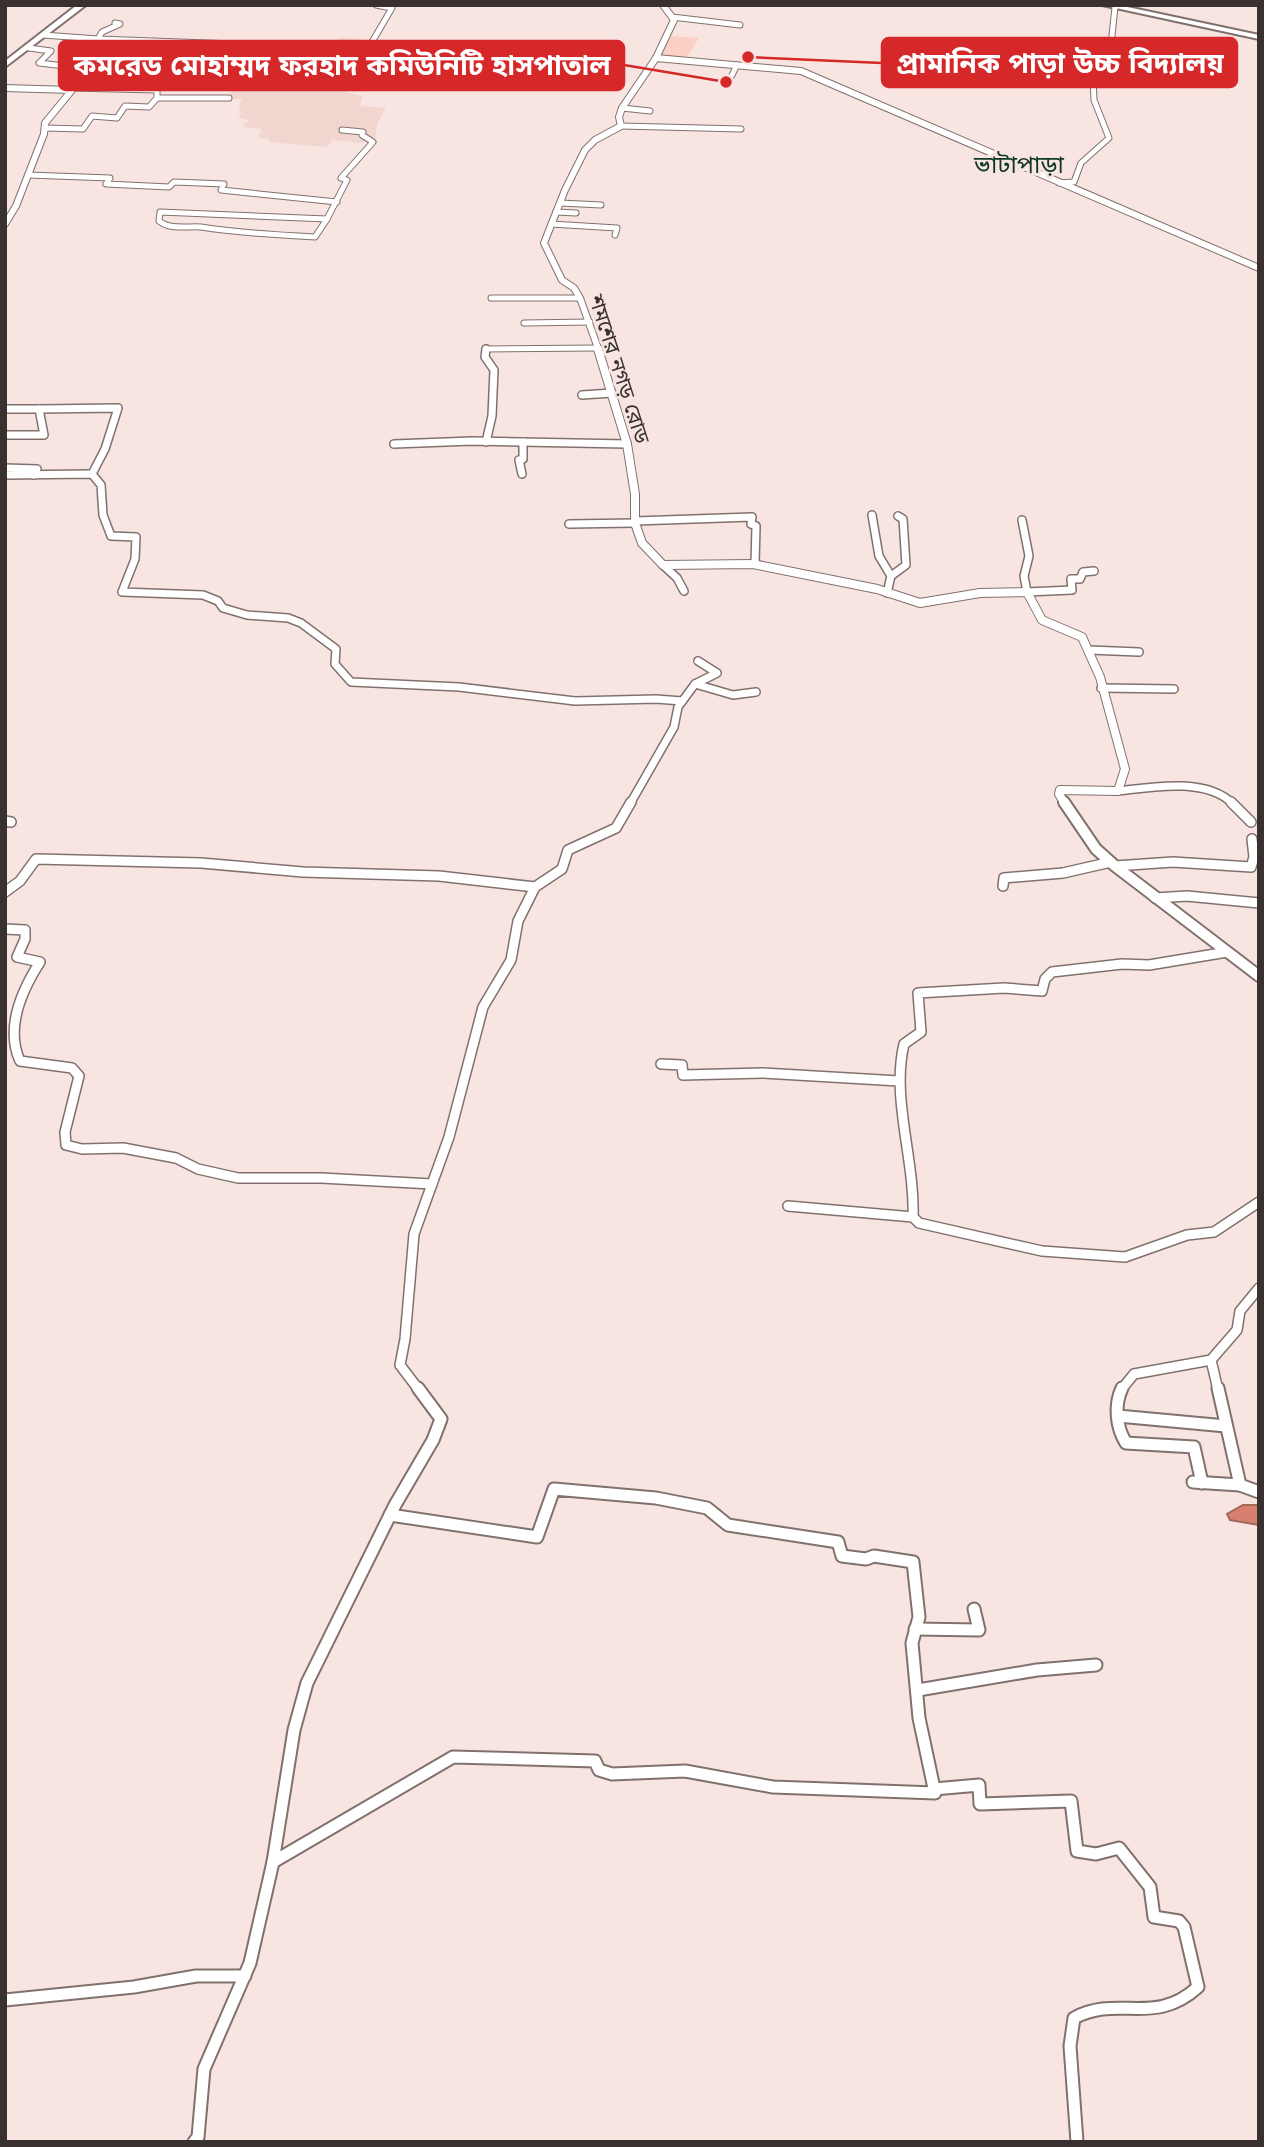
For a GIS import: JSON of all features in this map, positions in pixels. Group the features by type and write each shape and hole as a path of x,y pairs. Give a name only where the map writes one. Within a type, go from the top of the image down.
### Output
{"main road":[{"path":"5,65 82,5"},
{"path":"1106,5 1259,37"}],"street":[{"path":"362,48 372,42 392,8 376,5"},
{"path":"663,5 674,20 656,58 622,108 619,117 621,126 740,129"},
{"path":"1057,182 1074,182 1081,163 1109,138 1094,100 1093,78 1103,66 1116,32 1115,7"},
{"path":"672,17 740,25"},
{"path":"5,224 16,206 45,123 71,88 83,56 102,32 120,24 115,23"},
{"path":"43,35 229,43 317,51"},
{"path":"222,51 229,43"},
{"path":"29,48 51,51 39,63 65,66 79,60"},
{"path":"656,58 801,71 1259,268"},
{"path":"729,81 739,65"},
{"path":"5,88 158,90 149,107 125,106 117,117 92,116 83,129 45,128"},
{"path":"156,98 229,98"},
{"path":"622,108 650,111"},
{"name":"শমশের নগড় রোড","path":"621,126 609,135 595,139 588,146 544,243 562,280 574,288 580,298 590,322 627,443 635,494 635,522 642,543 662,564"},
{"path":"327,219 160,212 159,221 165,226 314,237 327,219 337,202 347,180 341,178 373,142 362,135 363,132 342,130"},
{"path":"28,175 110,178 106,184 169,187 174,182 224,184 221,190 337,202"},
{"path":"560,203 601,205"},
{"path":"556,212 576,213"},
{"path":"551,225 617,228 615,234"},
{"path":"492,298 580,298"},
{"path":"524,323 590,322"},
{"path":"486,442 492,416 494,370 485,357 486,349 597,348"},
{"path":"582,395 612,393"},
{"path":"5,409 118,408 105,449 92,474"},
{"path":"5,435 44,435 39,409"},
{"path":"522,474 519,460 523,459 523,442"},
{"path":"394,444 627,443"},
{"path":"5,468 37,469 34,475"},
{"path":"5,475 92,474"},
{"path":"92,474 101,485 103,515 111,536 136,537 139,547 133,570 125,581 122,592 203,595 218,601 223,608 247,615 288,618 301,623 336,649 335,664 351,682 465,688 576,701 617,702 653,698 682,701"},
{"path":"872,515 872,530 884,566 891,576"},
{"path":"887,593 891,576 906,565 903,519 898,516"},
{"path":"569,524 752,517 751,524 756,526 755,565"},
{"path":"1022,520 1028,540 1028,571 1024,576 1027,592 1042,621 1082,637 1096,663 1125,769 1118,791"},
{"path":"662,564 755,565 887,593 920,603 980,593 1072,590 1071,579 1080,579 1083,572 1094,571"},
{"path":"662,564 677,578 684,591"},
{"path":"1089,650 1139,652"},
{"path":"194,2142 198,2137 204,2069 250,1963 273,1862 292,1743 307,1683 390,1515 433,1440 441,1419 400,1365 405,1339 414,1234 449,1137 483,1007 511,960 519,921 535,887 562,869 568,850 616,828 674,727 678,707 695,684 717,673 698,661"},
{"path":"695,684 715,692 748,695 756,692"},
{"path":"1101,688 1174,689"},
{"path":"1251,822 1227,797 1178,786 1118,791 1059,790 1073,819 1096,849 1155,898 1259,976"},
{"path":"1003,886 1004,878 1063,873 1113,864 1173,862 1251,867 1254,857 1252,839"},
{"path":"5,892 20,881 36,859 201,863 303,872 439,876 535,887"},
{"path":"1155,898 1187,895 1259,903"},
{"path":"5,929 25,930 25,939 17,957 40,962 29,977 13,1034 15,1054 20,1061 72,1068 79,1076 65,1132 66,1146 82,1149 123,1148 176,1158 198,1169 239,1178 321,1178 432,1184"},
{"path":"913,1217 914,1190 898,1068 904,1044 921,1032 918,993 978,989 1042,991 1045,979 1052,972 1122,964 1150,965 1227,952"},
{"path":"661,1064 682,1065 683,1074 764,1073 899,1081"},
{"path":"788,1206 843,1207 882,1215 913,1217 919,1223 1042,1251 1125,1257 1187,1235 1213,1232 1259,1202"},
{"path":"1259,1288 1242,1304 1236,1317 1237,1330 1211,1360 1134,1374 1123,1386 1117,1399 1119,1432 1126,1443 1194,1447 1197,1482 1240,1485 1259,1492"},
{"path":"1211,1360 1240,1485"},
{"path":"1118,1416 1226,1426"},
{"path":"273,1862 453,1757 595,1761 599,1770 612,1774 685,1771 773,1787 935,1793 919,1718 912,1643 919,1617 913,1562 874,1556 866,1559 842,1556 838,1542 728,1525 707,1507 656,1498 554,1489 537,1537 390,1515"},
{"path":"915,1629 979,1630 974,1609"},
{"path":"918,1690 1037,1670 1096,1665"},
{"path":"934,1789 979,1785 980,1804 1071,1801 1077,1851 1096,1854 1119,1849 1150,1887 1154,1917 1179,1921 1184,1927 1198,1987 1181,2003 1158,2010 1085,2009 1074,2018 1070,2046 1077,2142"},
{"path":"5,2000 134,1987 196,1976 245,1976"}],"shaded area":[{"path":"669,36 699,38 685,60 658,57"},
{"path":"341,37 409,47 399,71 409,72 402,82 385,90 344,92 363,96 360,106 386,108 378,122 375,139 359,143 333,140 327,147 268,142 270,139 258,138 262,129 242,127 249,120 238,118 241,114 239,106 242,99 229,99 229,95 238,75 245,71 257,54 271,55 277,48 318,52"},
{"path":"1243,1505 1259,1505 1259,1525 1230,1520 1227,1514"}],"place":[{"name":"প্রামানিক পাড়া উচ্চ বিদ্যালয়","path":"748,57"},
{"name":"কমরেড মোহাম্মদ ফরহাদ কমিউনিটি হাসপাতাল","path":"726,82"}],"district":[{"name":"ভাটাপাড়া","path":"1019,165"}]}
